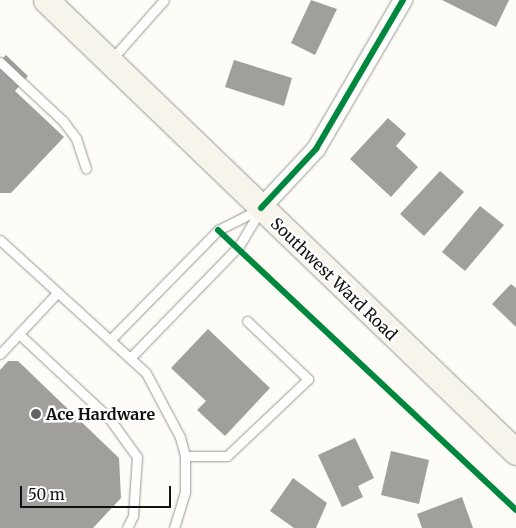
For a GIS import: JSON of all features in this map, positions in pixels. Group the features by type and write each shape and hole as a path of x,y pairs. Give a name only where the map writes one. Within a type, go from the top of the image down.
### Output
{"main road":[{"name":"Southwest Ward Road","path":"46,0 516,452"}],"street":[{"path":"261,208 316,149 403,0"}],"lane":[{"path":"110,62 161,3 151,0"},
{"path":"0,62 64,121 76,138 86,168"},
{"path":"111,339 218,230 261,208"},
{"path":"131,357 239,246 261,208"},
{"path":"0,240 146,372 180,437 185,456 185,492 174,528"},
{"path":"0,354 57,293"},
{"path":"185,456 228,456 308,378 247,321"},
{"path":"19,334 109,418 137,458 134,516 128,528"}],"building":[{"path":"311,0 337,9 315,55 291,43"},
{"path":"442,0 509,0 496,27"},
{"path":"6,55 28,76 15,91 64,137 11,193 0,193 0,61"},
{"path":"234,60 292,78 284,106 225,87"},
{"path":"388,118 406,134 396,146 418,167 391,197 350,159"},
{"path":"440,171 464,192 424,236 400,214"},
{"path":"480,206 504,225 465,271 442,252"},
{"path":"511,284 516,288 516,327 492,304"},
{"path":"208,329 270,388 225,436 197,410 206,401 171,368"},
{"name":"Ace Hardware","path":"8,361 18,361 119,458 121,498 93,528 0,528 0,370"},
{"path":"355,438 374,478 358,486 363,497 342,507 318,455"},
{"path":"391,451 429,460 419,504 381,495"},
{"path":"293,478 327,503 316,528 294,528 270,511"},
{"path":"462,497 473,528 422,528 417,514"}],"cycle path":[{"path":"261,208 316,149 403,0"},
{"path":"218,230 516,510"}],"place":[{"name":"Ace Hardware","path":"36,414"}]}
